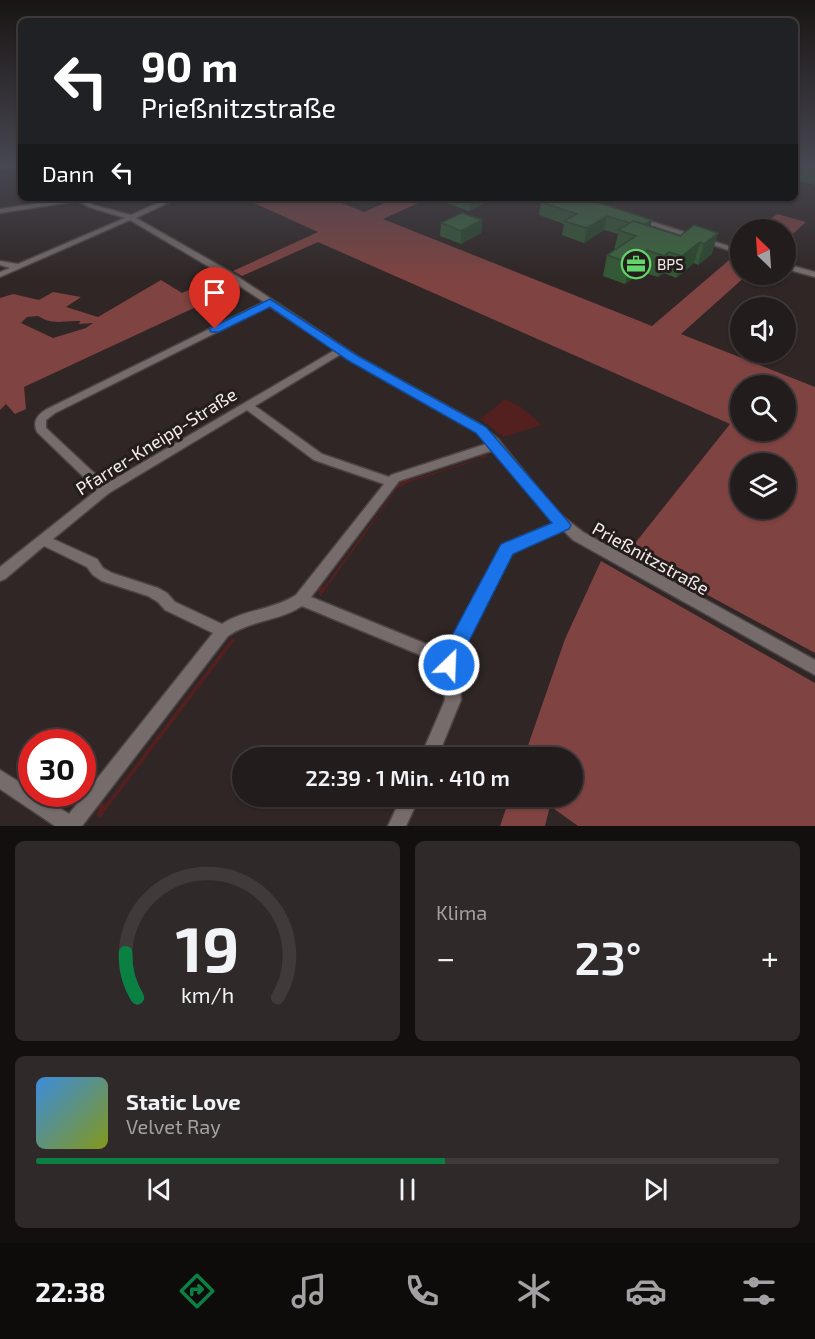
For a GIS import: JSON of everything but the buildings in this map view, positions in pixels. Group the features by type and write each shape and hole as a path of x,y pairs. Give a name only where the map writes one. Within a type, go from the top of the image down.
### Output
{"street":[{"path":"0,211 55,203"},
{"name":"Prießnitzstraße","path":"85,203 99,209 130,217 226,273 341,350 474,425 496,445 563,525 595,546 815,668"},
{"path":"0,275 164,203"},
{"path":"629,217 730,249"},
{"path":"0,263 19,267"},
{"path":"796,269 815,275"},
{"path":"105,490 41,429 42,417 270,302"},
{"name":"Pfarrer-Kneipp-Straße","path":"0,575 105,490 341,350"},
{"path":"247,405 318,457 390,482"},
{"path":"0,779 71,826 223,631 236,622 291,605 301,599 390,482 404,474 496,445"},
{"path":"433,747 453,700 449,660 507,549 563,525"},
{"path":"43,540 92,563 95,570 129,586 139,586 165,598 170,606 223,631"},
{"path":"301,599 449,660"},
{"path":"397,826 406,807"}],"shaded area":[{"path":"253,203 340,203 364,212 386,203 419,203 383,219 652,326 730,259 730,285 736,285 681,334 730,353 730,363 754,363 785,375 730,375 730,424 318,242 242,276 233,271 318,232"},
{"path":"777,214 795,219 771,219"},
{"path":"796,219 806,222 796,231"},
{"path":"221,276 239,287 24,387 26,409 15,414 6,404 0,410 0,298 13,294 39,300 53,292 81,297 66,307 98,317 161,280 182,293","holes":["38,316 54,322 93,323 86,328 53,338 21,323 27,317"]},
{"path":"796,379 815,387 815,653 628,552 730,424 730,441 796,441"},
{"path":"505,399 521,407 542,425 503,437 481,419"},
{"path":"480,455 490,456 398,488 320,597 318,589 320,586 324,587 397,488 397,484 408,478 410,480 481,458"},
{"path":"601,561 815,683 815,826 578,826 551,807 583,807 583,747 527,747 565,639"},
{"path":"232,638 235,640 100,818 97,816 100,802 105,805"},
{"path":"507,807 550,807 545,826 500,826"}],"place":[{"name":"BPS","path":"636,264"}],"route":[{"path":"215,329 270,302 354,358 481,430 494,442 563,525 507,549 449,660 449,665"}]}
